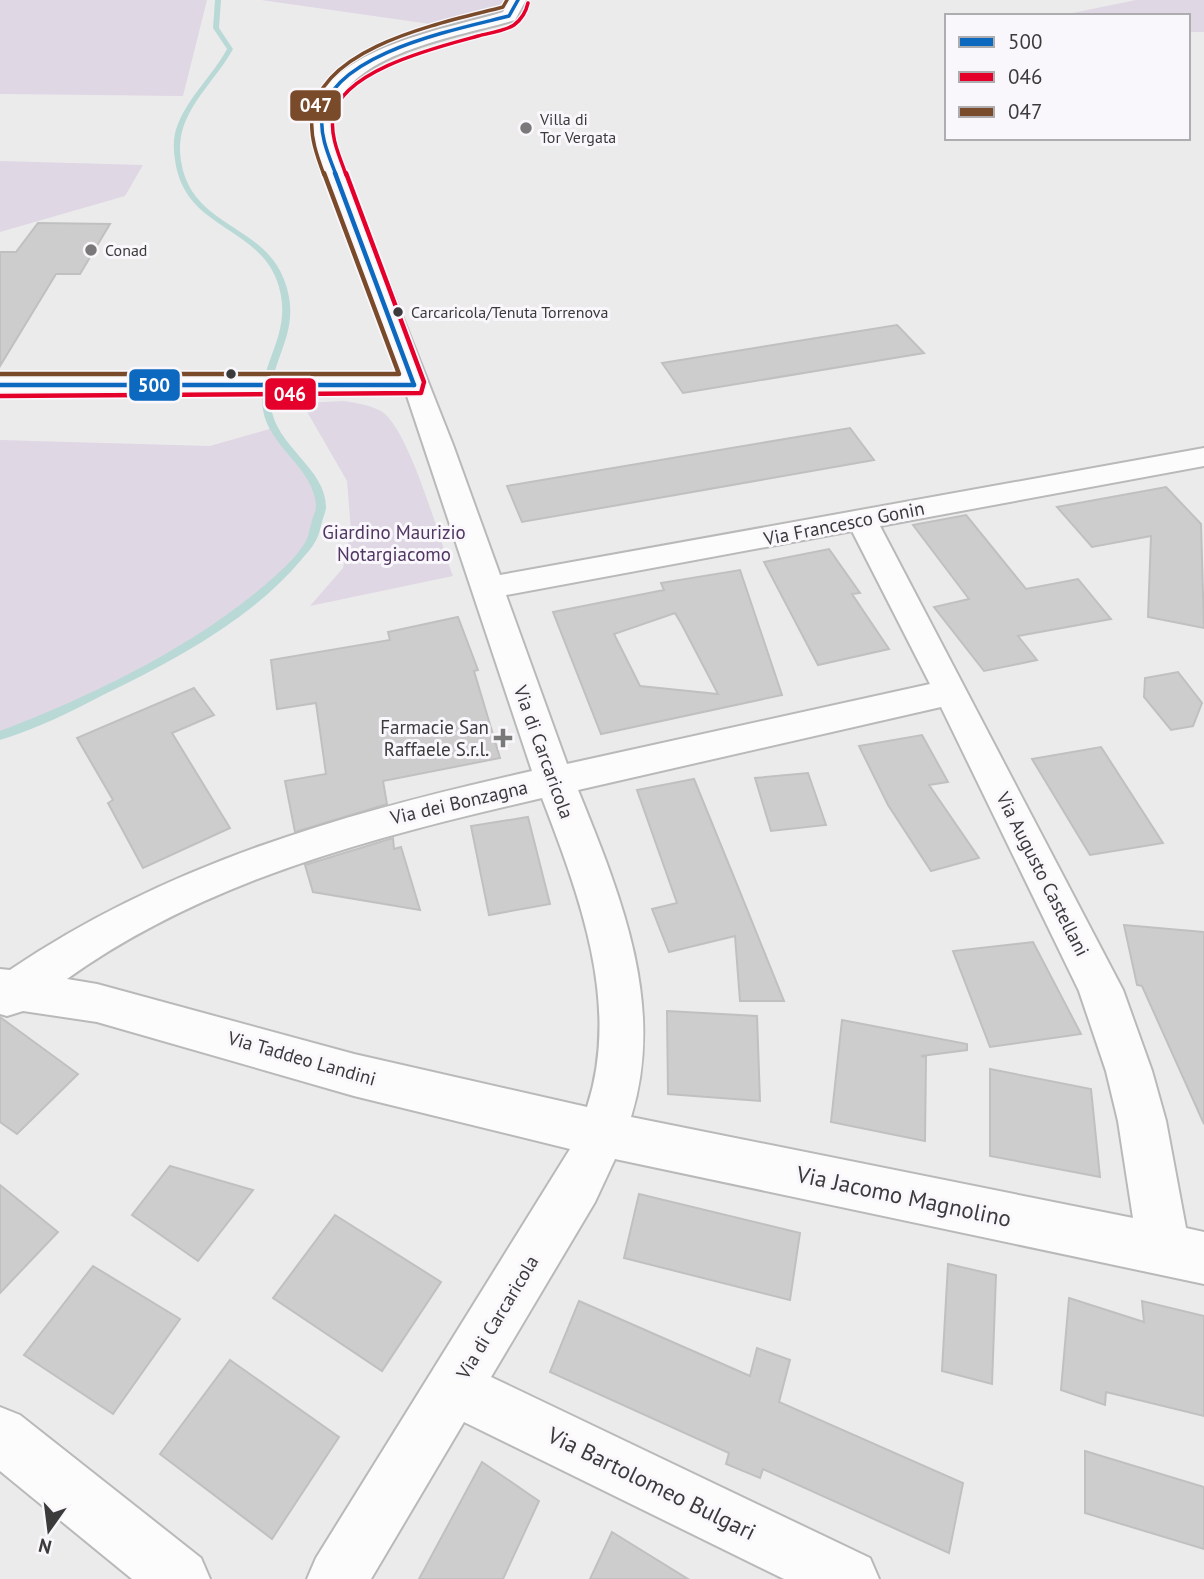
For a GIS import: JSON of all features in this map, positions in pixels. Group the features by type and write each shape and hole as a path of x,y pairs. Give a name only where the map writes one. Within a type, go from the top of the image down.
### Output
{"street":[{"name":"Via di Carcaricola","path":"337,1579 577,1185 603,1133 620,1073 620,994 612,950 592,879 485,588 453,485 325,146 321,121 323,110 341,82 365,65 434,36 509,16 516,8 518,0"},
{"path":"0,385 414,386"},
{"name":"Via Francesco Gonin","path":"485,588 1204,457"},
{"name":"Via Augusto Castellani","path":"862,520 952,692 1101,990 1184,1254"},
{"name":"Via dei Bonzagna","path":"5,994 134,916 235,868 363,825 952,692"},
{"name":"Via Taddeo Landini","path":"5,994 86,1000 354,1075 603,1133"},
{"name":"Via Jacomo Magnolino","path":"603,1133 1184,1254"},
{"name":"Via Bartolomeo Bulgari","path":"454,1388 849,1579"},
{"path":"0,1435 180,1579"}],"green space":[{"path":"0,0 207,0 183,96 0,94"},
{"path":"261,0 510,2 501,13 437,25"},
{"path":"1136,0 1204,0 1204,32 1190,32 1190,14 1068,14"},
{"path":"0,161 143,165 125,196 0,232"},
{"name":"Giardino Maurizio Notargiacomo","path":"344,401 377,409 392,422 413,461 453,576 310,606 343,568 351,531 347,481 302,403"},
{"path":"273,428 307,470 320,499 318,528 308,548 292,568 249,603 160,661 98,695 0,736 0,440 210,446"}],"building":[{"path":"38,223 110,224 80,274 56,274 0,366 0,252 16,252"},
{"path":"897,325 924,353 683,393 662,363"},
{"path":"850,428 874,460 522,522 507,486"},
{"path":"1166,487 1201,524 1204,628 1148,617 1151,536 1092,547 1057,507"},
{"path":"966,515 1026,589 1078,579 1111,619 1018,636 1037,660 984,671 934,607 969,599 913,525"},
{"path":"829,549 860,593 852,594 889,649 818,665 764,562"},
{"path":"740,570 782,695 601,734 553,612 664,590 661,583","holes":["675,613 718,694 640,686 614,634"]},
{"path":"458,617 478,670 474,671 500,758 383,781 387,804 295,832 285,781 326,774 316,703 277,709 271,660 390,640 388,632"},
{"path":"1178,672 1202,703 1193,726 1171,730 1144,697 1145,678"},
{"path":"194,688 214,715 172,733 230,828 143,868 108,803 113,800 77,738"},
{"path":"922,735 948,782 929,785 979,858 931,871 888,805 859,746"},
{"path":"1101,747 1163,843 1090,855 1032,759"},
{"path":"808,773 826,825 771,831 755,778"},
{"path":"694,779 784,1001 740,1001 735,936 669,952 652,909 677,903 637,790"},
{"path":"528,817 550,904 489,915 471,826"},
{"path":"393,838 394,849 401,847 420,910 313,892 305,865"},
{"path":"1124,925 1204,932 1204,1124 1142,986 1137,985"},
{"path":"1033,942 1081,1034 990,1047 953,951"},
{"path":"667,1011 757,1016 760,1101 668,1094"},
{"path":"0,1017 78,1074 17,1134 0,1122"},
{"path":"842,1020 967,1044 967,1050 921,1056 926,1057 925,1141 831,1122"},
{"path":"990,1069 1091,1089 1100,1177 990,1156"},
{"path":"170,1166 253,1190 198,1261 132,1215"},
{"path":"0,1185 58,1232 0,1293"},
{"path":"639,1194 800,1233 790,1300 624,1258"},
{"path":"335,1215 441,1282 382,1371 273,1298"},
{"path":"948,1264 996,1275 992,1384 942,1371"},
{"path":"93,1266 180,1319 113,1414 24,1355"},
{"path":"1069,1298 1144,1322 1142,1301 1204,1316 1204,1416 1106,1392 1105,1405 1061,1390"},
{"path":"579,1301 750,1376 757,1348 790,1360 779,1402 963,1483 949,1553 763,1469 760,1478 726,1464 729,1453 550,1372"},
{"path":"230,1360 339,1437 272,1539 160,1454"},
{"path":"1085,1451 1204,1487 1204,1549 1085,1513"},
{"path":"482,1462 539,1501 503,1579 419,1579"},
{"path":"612,1532 688,1579 590,1579"}],"waterway":[{"path":"0,736 81,702 134,675 239,611 282,576 311,541 321,508 313,481 277,434 270,422 267,408 270,375 285,331 287,315 278,275 267,258 252,244 203,209 189,194 180,177 177,151 181,124 191,104 230,49 216,28 218,0"}],"transit line":[{"name":"047","path":"0,374 399,374 315,150 313,112 323,88 341,68 365,52 422,29 503,7 507,0"},
{"name":"500","path":"414,385 325,146 323,113 334,91 352,74 375,59 431,37 509,16 518,0"},
{"name":"046","path":"0,396 421,393 424,382 335,144 333,117 343,96 362,79 421,52 513,26 525,14 528,3"},
{"name":"500","path":"0,385 414,385"}],"place":[{"name":"Villa di Tor Vergata","path":"526,128"},
{"name":"Conad","path":"91,250"},
{"name":"Carcaricola/Tenuta Torrenova","path":"398,312"},
{"name":"Farmacie San Raffaele S.r.l.","path":"503,738"}]}
